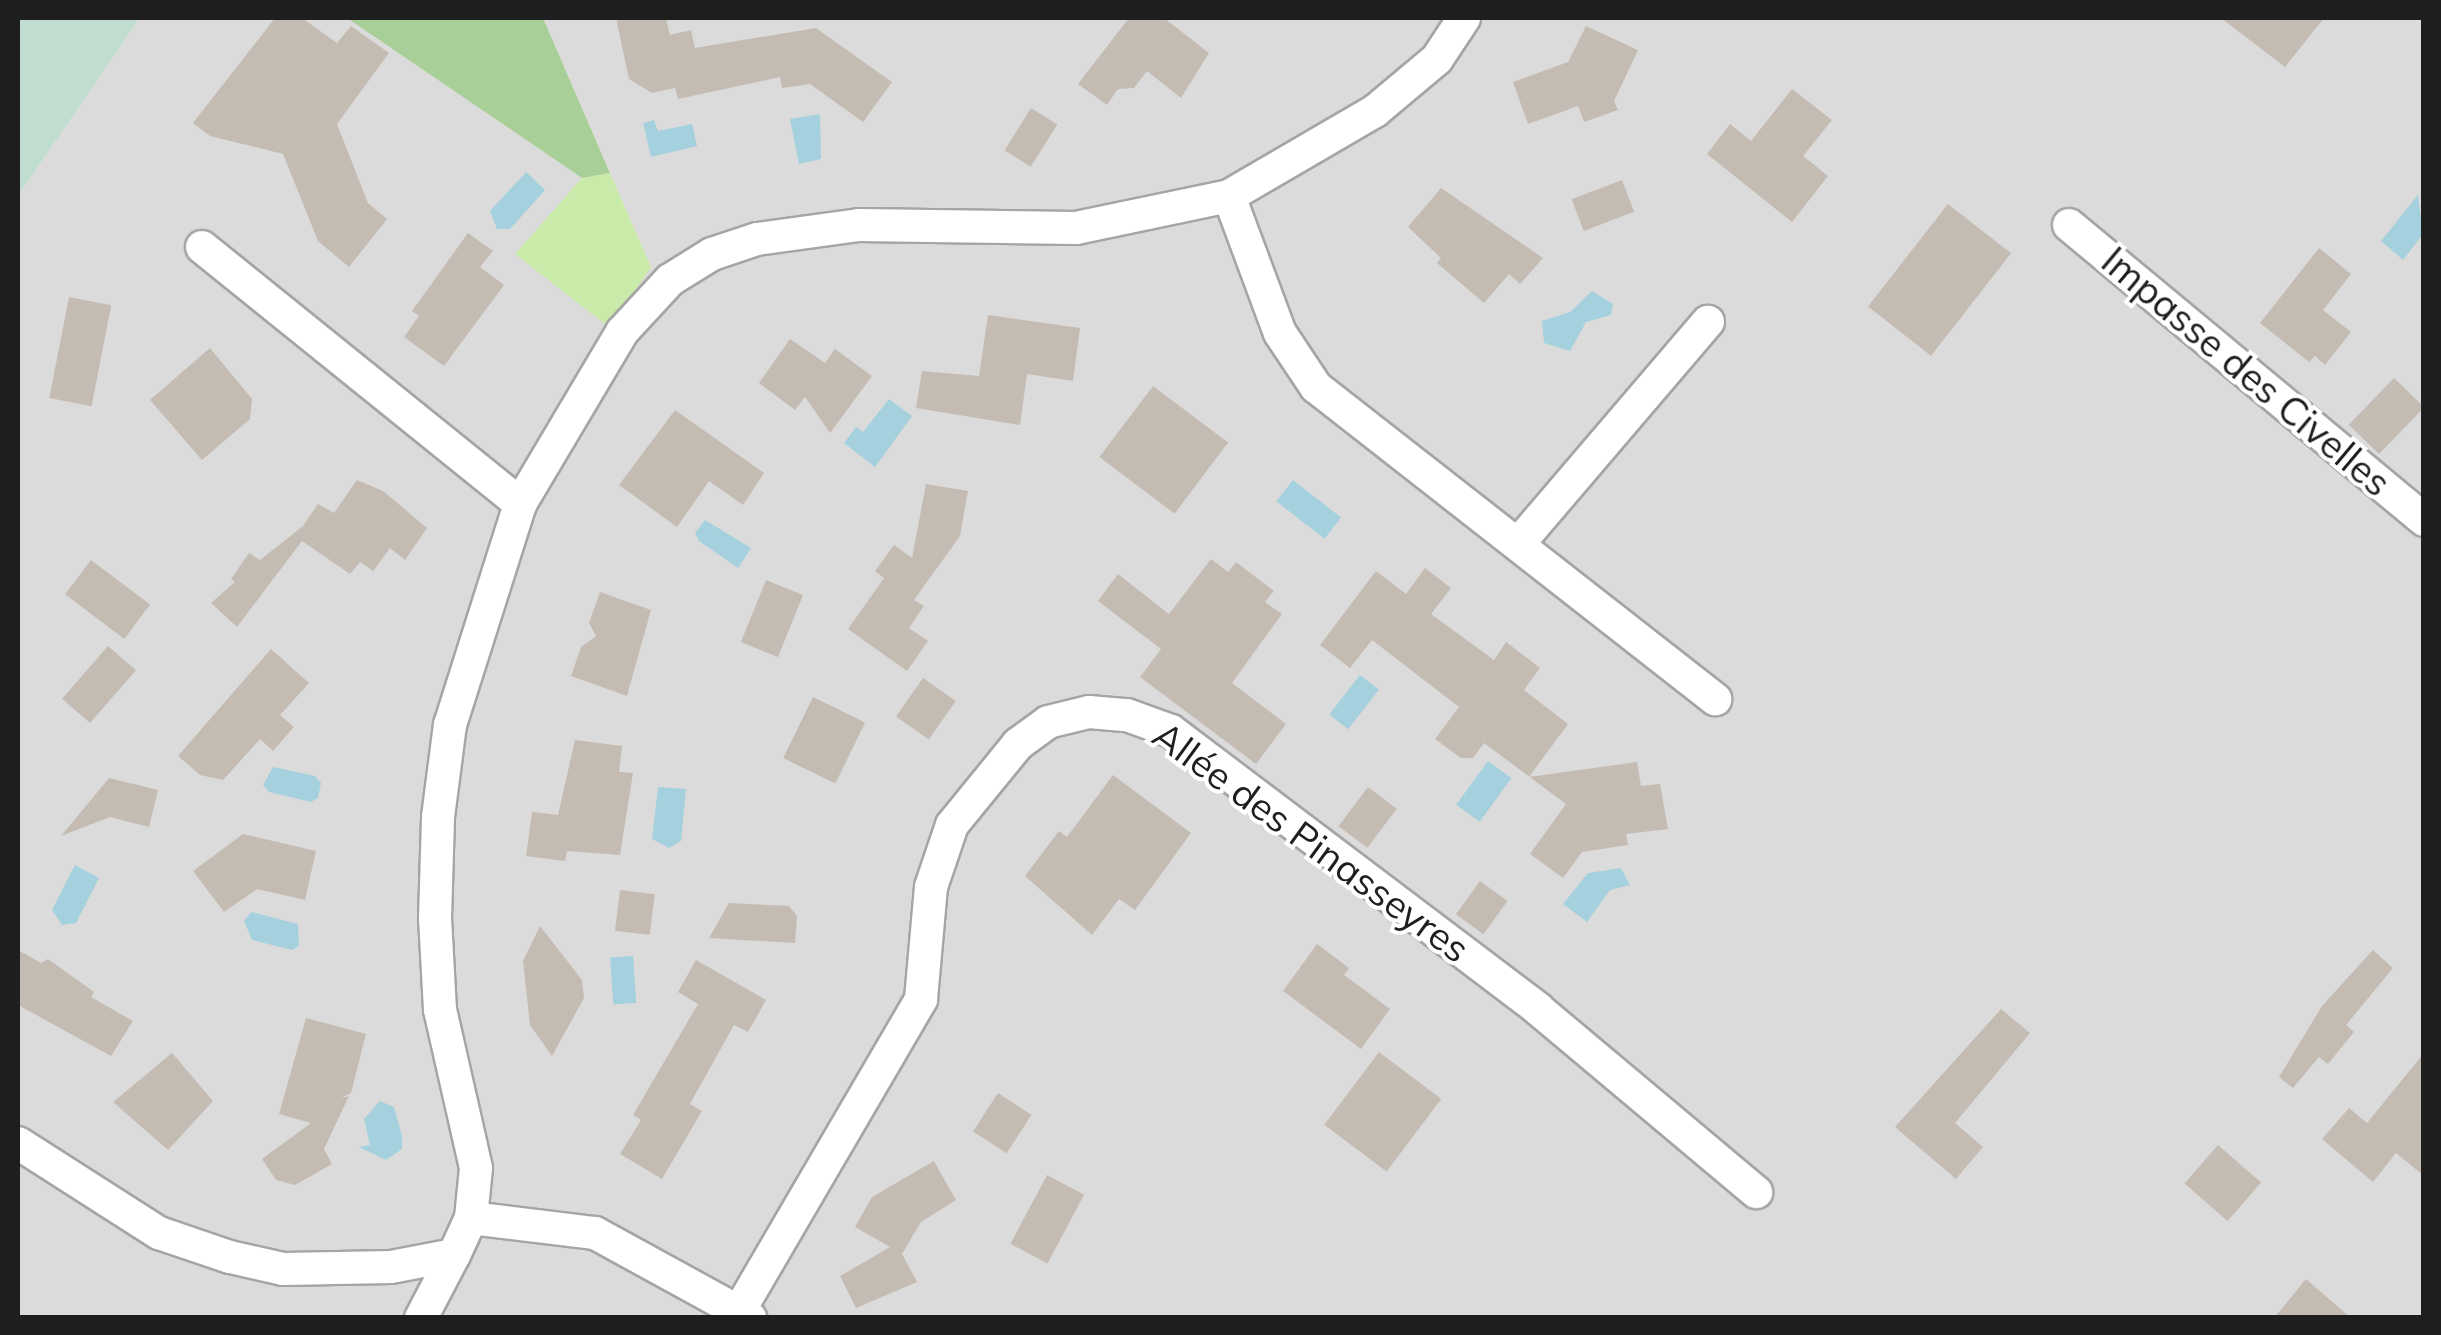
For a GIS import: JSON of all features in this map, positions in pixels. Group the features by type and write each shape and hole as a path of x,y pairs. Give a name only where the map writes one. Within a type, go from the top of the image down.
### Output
{"street":[{"path":"421,1318 471,1218 476,1168 440,1010 438,817 450,726 520,504 622,332 670,280 712,254 812,226 1076,228 1229,196 1374,112 1436,59 1464,18"},
{"path":"1229,196 1280,333 1316,388 1520,542 1714,699"},
{"name":"Impasse des Civelles","path":"2069,224 2424,520"},
{"path":"202,247 520,504"},
{"path":"1520,542 1708,322"},
{"name":"Allée des Pinasseyres","path":"745,1314 921,999 931,886 952,825 1018,744 1048,722 1089,712 1126,714 1171,731 1538,1008 1756,1192"},
{"path":"18,1143 159,1232 230,1257 318,1270 391,1268 454,1254"},
{"path":"471,1218 596,1232 745,1314"}],"shaded area":[{"path":"140,18 347,18 582,178 516,254 651,267 543,18 2423,18 2423,1317 18,1318 18,196"}],"green space":[{"path":"18,18 140,18 18,196"},
{"path":"347,18 543,18 610,173 582,178"},
{"path":"610,173 651,267 610,328 515,254 582,178"}],"water":[{"path":"820,114 821,159 799,164 790,119"},
{"path":"654,120 658,131 692,124 697,146 651,157 643,123"},
{"path":"526,172 545,190 510,229 497,229 490,211"},
{"path":"2418,195 2423,234 2403,260 2381,241"},
{"path":"1592,291 1613,304 1611,315 1586,322 1570,351 1544,343 1542,321 1570,312"},
{"path":"889,399 912,416 875,467 844,443 856,427 863,432"},
{"path":"1293,480 1341,518 1324,539 1276,501"},
{"path":"705,520 751,548 738,568 699,541 695,533"},
{"path":"1360,675 1379,690 1348,729 1329,714"},
{"path":"1488,761 1511,778 1480,822 1456,805"},
{"path":"273,767 315,776 321,783 318,798 311,802 269,792 263,785"},
{"path":"658,787 686,789 681,841 669,848 652,839"},
{"path":"75,865 99,878 76,923 62,925 52,910"},
{"path":"1621,868 1630,885 1610,890 1587,922 1563,904 1588,873"},
{"path":"251,912 298,924 299,946 292,950 252,940 244,921"},
{"path":"633,956 636,1003 613,1004 610,958"},
{"path":"380,1101 394,1107 402,1136 402,1149 386,1160 359,1147 370,1145 364,1119"}],"building":[{"path":"275,18 302,18 337,43 351,26 389,53 337,124 368,203 387,219 349,267 318,241 283,154 210,136 193,123"},
{"path":"616,18 666,18 670,35 691,30 695,48 816,28 892,82 863,122 810,84 782,88 780,77 678,99 675,88 652,93 629,79"},
{"path":"1129,18 1164,18 1209,53 1181,98 1147,71 1134,88 1118,89 1107,105 1078,84"},
{"path":"2221,18 2324,18 2285,67"},
{"path":"1586,26 1638,50 1614,101 1618,110 1584,122 1578,106 1528,124 1513,82 1568,62"},
{"path":"1792,89 1832,120 1803,156 1828,176 1792,222 1707,154 1730,124 1751,141"},
{"path":"1031,108 1057,124 1031,167 1005,150"},
{"path":"1622,180 1634,212 1584,231 1572,199"},
{"path":"1441,188 1543,258 1520,284 1509,274 1484,303 1437,263 1441,258 1408,227"},
{"path":"1948,204 2011,253 1931,356 1868,306"},
{"path":"468,233 493,251 480,267 504,285 444,366 404,337 419,316 412,311"},
{"path":"2319,248 2351,274 2323,310 2351,332 2325,365 2315,356 2309,362 2260,323"},
{"path":"69,297 111,305 92,406 49,398"},
{"path":"988,315 1080,328 1073,381 1027,374 1020,425 916,408 922,371 979,376"},
{"path":"790,339 825,363 835,349 872,376 830,433 805,397 795,410 759,383"},
{"path":"210,348 252,399 250,419 202,460 150,400"},
{"path":"2394,378 2424,407 2379,454 2349,425"},
{"path":"1153,386 1228,443 1175,514 1099,457"},
{"path":"675,410 764,473 743,505 709,481 677,527 619,485"},
{"path":"357,480 383,491 427,528 405,560 390,548 373,571 360,562 350,574 302,541 237,627 211,603 235,582 231,579 249,553 260,560 303,526 318,504 334,513"},
{"path":"926,484 968,491 960,536 914,600 924,606 909,628 928,641 907,671 848,629 884,578 875,571 894,545 912,558"},
{"path":"1211,559 1228,572 1236,562 1274,591 1265,602 1282,614 1232,683 1286,724 1256,764 1140,677 1161,649 1098,601 1118,574 1169,614"},
{"path":"91,560 150,605 124,639 65,594"},
{"path":"1425,568 1451,588 1431,614 1494,660 1506,642 1540,668 1524,690 1568,724 1529,777 1484,743 1473,758 1461,758 1435,739 1459,707 1372,640 1350,668 1320,645 1376,571 1406,594"},
{"path":"766,580 803,595 778,657 741,642"},
{"path":"600,592 651,610 627,696 571,676 581,647 596,636 589,623"},
{"path":"108,646 136,670 90,723 62,699"},
{"path":"271,649 309,683 280,715 294,727 273,751 260,739 223,780 200,775 178,756"},
{"path":"923,678 956,701 929,739 896,717"},
{"path":"813,697 865,722 835,784 783,758"},
{"path":"575,740 622,746 619,772 633,773 620,855 567,851 565,861 526,856 532,812 558,815"},
{"path":"1637,762 1641,786 1660,784 1668,829 1626,834 1628,845 1582,852 1563,878 1530,854 1566,804 1530,777"},
{"path":"1113,775 1191,833 1135,910 1119,899 1092,935 1025,876 1059,831 1067,837"},
{"path":"109,778 158,790 149,827 110,817 61,836"},
{"path":"1368,787 1397,809 1367,848 1339,826"},
{"path":"243,834 316,851 305,900 257,889 224,912 193,871"},
{"path":"1480,881 1508,901 1483,934 1456,914"},
{"path":"620,890 655,894 650,935 615,931"},
{"path":"729,903 789,906 797,916 795,943 709,938"},
{"path":"540,926 582,980 584,998 552,1056 530,1025 523,961"},
{"path":"1317,944 1349,968 1344,975 1390,1009 1361,1049 1283,991"},
{"path":"18,950 41,963 48,959 94,992 91,997 133,1021 111,1056 18,1005"},
{"path":"2373,950 2393,968 2346,1025 2354,1032 2328,1064 2319,1057 2293,1088 2279,1077 2322,1006"},
{"path":"696,960 766,1000 748,1032 734,1025 690,1104 702,1111 662,1179 620,1154 641,1120 633,1115 698,1004 678,992"},
{"path":"2001,1009 2030,1033 1955,1123 1983,1147 1956,1179 1895,1127"},
{"path":"306,1018 366,1034 351,1093 341,1098 349,1096 324,1149 332,1164 295,1185 276,1180 262,1159 311,1123 279,1114"},
{"path":"1379,1052 1441,1099 1387,1172 1324,1125"},
{"path":"172,1053 213,1101 168,1150 113,1102"},
{"path":"2424,1053 2424,1176 2396,1153 2373,1182 2322,1139 2349,1108 2367,1123"},
{"path":"998,1093 1032,1115 1006,1153 973,1132"},
{"path":"2218,1145 2261,1182 2228,1221 2185,1183"},
{"path":"934,1161 956,1200 921,1222 902,1254 917,1282 856,1308 840,1276 890,1247 855,1227 872,1197"},
{"path":"1047,1175 1084,1195 1047,1264 1010,1244"},
{"path":"2306,1279 2351,1318 2274,1318"}]}
